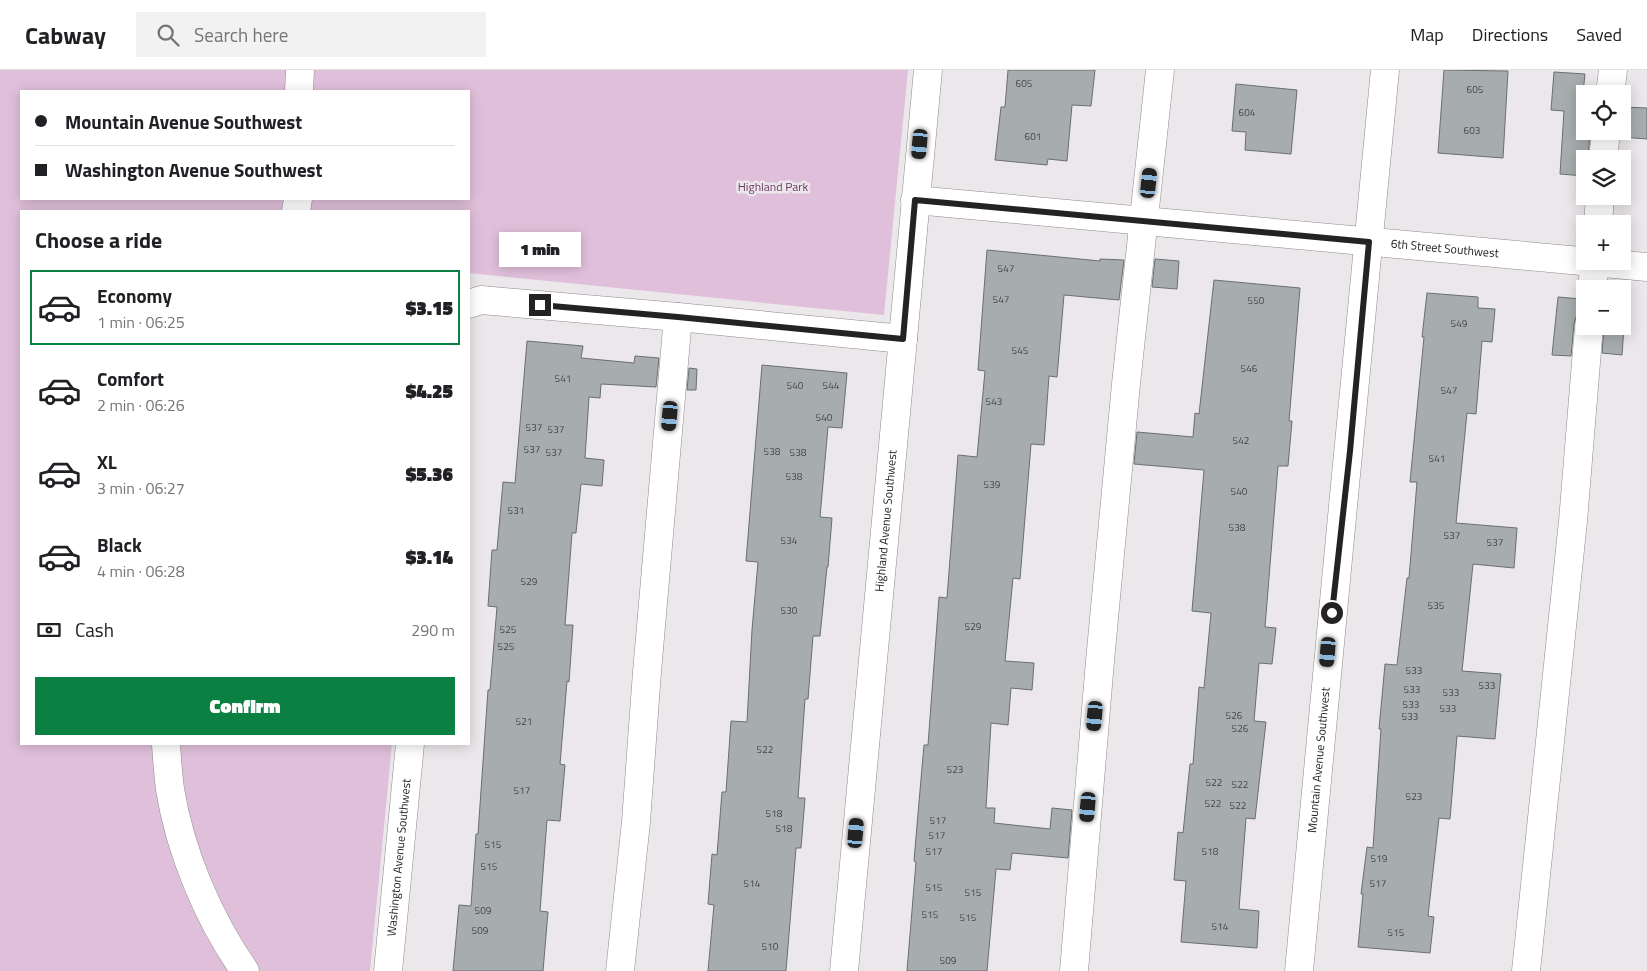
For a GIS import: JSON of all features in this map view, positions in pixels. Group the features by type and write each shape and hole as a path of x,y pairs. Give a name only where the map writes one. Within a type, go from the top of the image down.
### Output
{"street":[{"path":"299,90 300,70"},
{"name":"Highland Avenue Southwest","path":"844,971 928,70"},
{"path":"1074,971 1126,384 1160,70"},
{"name":"Mountain Avenue Southwest","path":"1299,971 1385,70"},
{"path":"1611,85 1613,70"},
{"name":"6th Street Southwest","path":"915,200 1369,242 1594,271 1647,268"},
{"path":"470,304 481,300 903,339"},
{"path":"620,971 636,822 678,317"},
{"path":"1526,971 1573,521 1588,335"},
{"path":"166,745 171,790 184,847 205,901 232,953 245,971"},
{"name":"Washington Avenue Southwest","path":"388,971 410,745"}],"green space":[{"name":"Highland Park","path":"0,70 908,70 884,315 470,273 470,210 20,210 20,745 392,745 370,971 0,971"}],"building":[{"path":"1008,70 1095,70 1091,106 1072,105 1067,161 1048,159 1047,165 995,160 1001,107 1005,107"},
{"path":"1444,70 1508,71 1503,158 1438,153"},
{"path":"1554,72 1585,74 1584,85 1576,85 1576,140 1589,140 1589,150 1576,150 1576,175 1560,174 1564,111 1551,110"},
{"path":"1236,84 1297,90 1291,154 1245,150 1246,132 1232,131"},
{"path":"1631,107 1647,108 1647,139 1631,138"},
{"path":"987,250 1100,261 1100,259 1124,260 1119,300 1064,295 1057,377 1049,376 1044,445 1031,444 1020,579 1013,578 1005,661 1034,663 1032,690 1011,688 1008,725 991,723 986,808 995,808 994,823 1050,829 1052,808 1072,810 1068,858 1012,853 1010,870 996,869 987,971 907,971 924,745 928,745 939,597 947,598 958,455 977,457 985,371 978,370"},
{"path":"1155,259 1179,261 1177,289 1152,287"},
{"path":"1214,280 1300,288 1289,421 1292,421 1288,466 1278,466 1265,627 1276,628 1272,664 1259,663 1254,721 1266,722 1255,819 1246,818 1239,909 1259,911 1257,948 1181,942 1186,881 1174,880 1178,832 1183,833 1190,764 1193,764 1199,687 1204,688 1211,613 1192,611 1204,470 1134,464 1137,432 1193,437 1195,413 1199,414"},
{"path":"1427,293 1478,297 1478,308 1495,309 1492,342 1482,341 1476,414 1467,413 1456,523 1517,528 1514,568 1473,564 1462,671 1501,674 1495,739 1457,736 1450,819 1439,818 1428,916 1434,917 1430,953 1358,947 1363,894 1361,894 1367,847 1373,848 1381,729 1379,729 1385,664 1397,665 1407,578 1409,578 1417,482 1410,482"},
{"path":"1558,297 1576,299 1576,317 1571,356 1552,355"},
{"path":"1603,335 1623,335 1622,355 1602,353"},
{"path":"527,341 583,346 581,358 634,363 635,356 659,358 656,387 601,384 600,398 589,397 585,458 604,460 602,486 581,484 576,533 572,533 565,625 573,625 560,764 565,765 560,821 547,820 540,911 548,912 543,971 453,971 459,905 471,906 476,834 478,834 488,690 490,690 497,607 488,606 492,550 497,550 503,482 515,483"},
{"path":"762,365 847,373 842,428 828,427 820,517 832,518 820,636 813,636 808,699 805,699 798,798 805,798 801,848 796,848 786,971 708,971 714,905 708,904 712,854 717,855 722,792 726,792 731,721 747,722 758,562 746,561"},
{"path":"689,368 697,369 696,390 687,390"}],"route":[{"path":"540,305 903,339 915,200 1369,242 1350,451 1332,613"}]}
